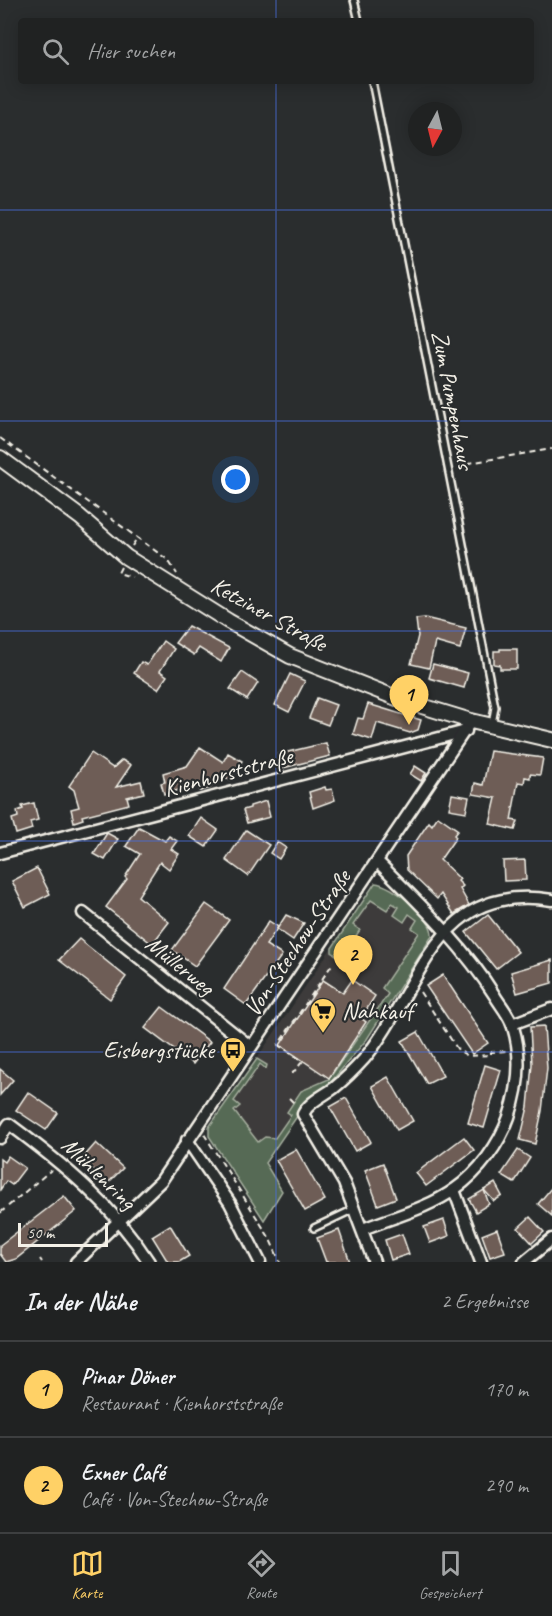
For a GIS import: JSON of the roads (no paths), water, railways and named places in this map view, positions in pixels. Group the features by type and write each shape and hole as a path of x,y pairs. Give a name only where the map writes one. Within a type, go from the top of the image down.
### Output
{"street":[{"name":"Ketziner Straße","path":"0,458 80,517 126,557 228,621 290,656 469,726 492,726 552,740"},
{"name":"Kienhorststraße","path":"0,853 469,726"},
{"name":"Von-Stechow-Straße","path":"76,1262 160,1181 469,726"},
{"path":"363,1229 454,1190 481,1165 505,1128 514,1103 518,1074 518,1050 512,1024 482,976 447,931 378,862"},
{"path":"374,1262 344,1183 303,1114 309,1105 336,1086 363,1059 382,1035 411,980 458,919 491,903 526,898 552,900"},
{"name":"Müllerweg","path":"83,913 251,1047"},
{"path":"512,1024 552,1009"},
{"name":"Mühlenring","path":"0,1117 59,1161 120,1221 149,1262"},
{"path":"0,1138 9,1124"},
{"path":"187,1140 230,1203 260,1262"},
{"path":"454,1190 481,1262"},
{"path":"524,1262 552,1239"}],"lane":[{"path":"354,0 357,18"},
{"name":"Zum Pumpenhaus","path":"373,84 495,707 492,726"},
{"path":"314,1228 354,1209"}],"place":[{"name":"Pinar Döner","path":"409,725"},
{"name":"Exner Café","path":"353,985"},
{"name":"Nahkauf","path":"323,1034"},
{"name":"Eisbergstücke","path":"233,1073"}]}
